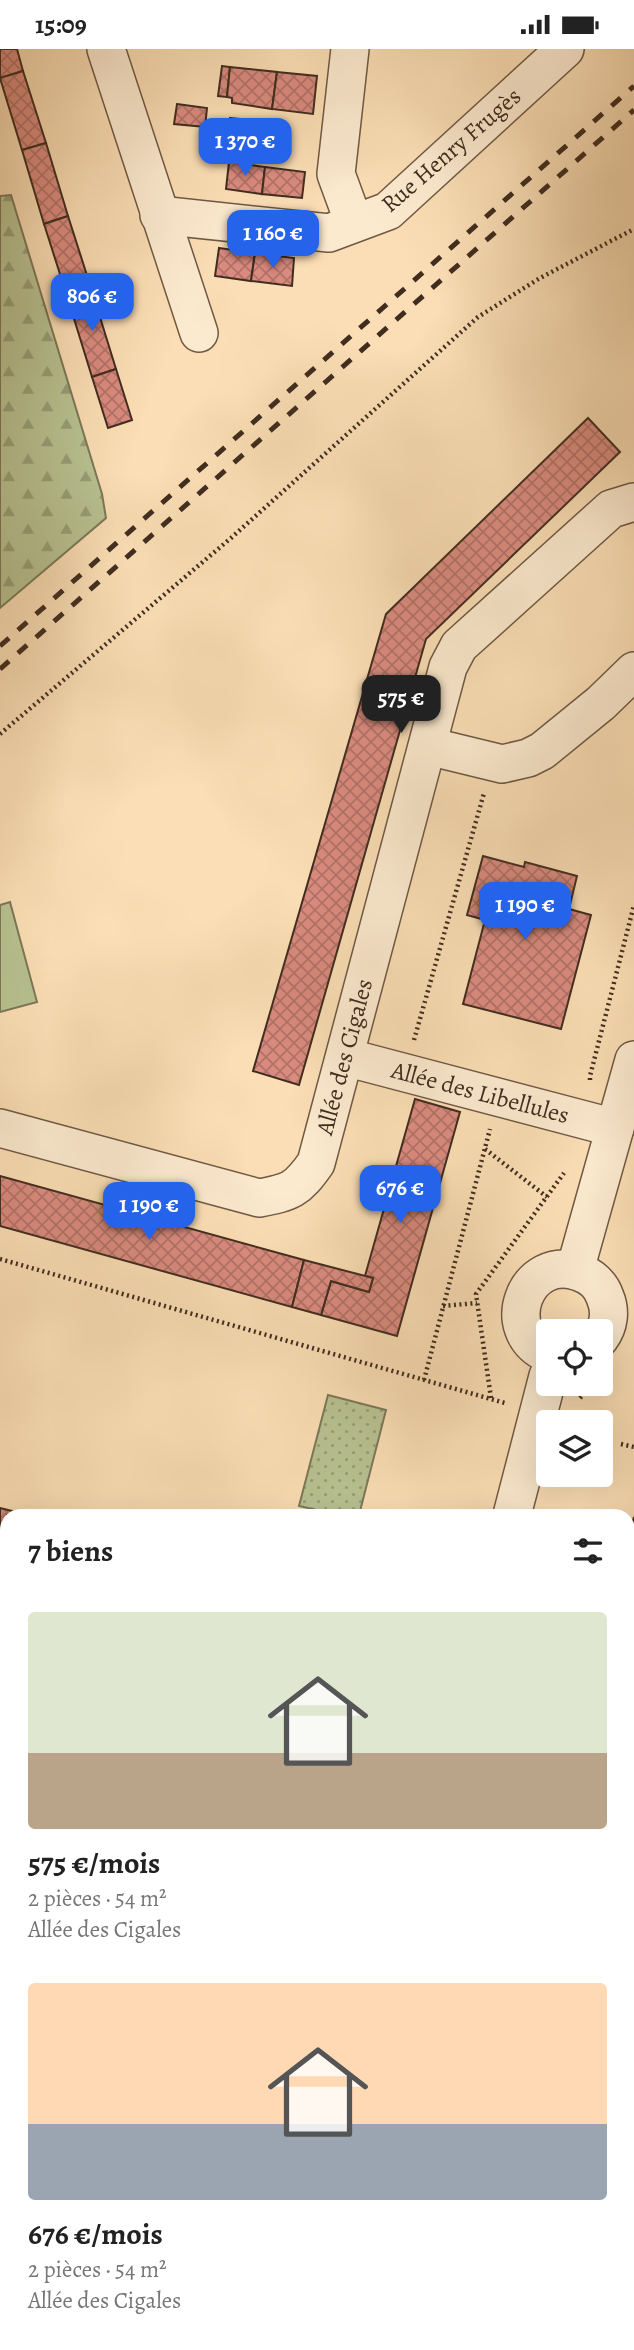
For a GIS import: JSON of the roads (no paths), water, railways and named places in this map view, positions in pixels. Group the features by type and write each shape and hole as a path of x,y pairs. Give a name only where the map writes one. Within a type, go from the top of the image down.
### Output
{"street":[{"path":"106,49 199,333"},
{"path":"351,49 336,174 354,223"},
{"name":"Rue Henry Frugès","path":"159,215 329,233 388,211 565,49"},
{"name":"Allée des Cigales","path":"0,1128 259,1198 280,1194 300,1185 316,1163 448,667 459,646 611,509 634,502"},
{"path":"428,746 502,764 514,763 542,751 601,703 634,671"},
{"name":"Allée des Libellules","path":"345,1057 601,1124"},
{"path":"575,1270 601,1124 634,1060"},
{"path":"536,1345 530,1341 524,1329 520,1316 522,1303 527,1290 536,1279 561,1269 586,1274 602,1290 614,1331"},
{"path":"512,1509 520,1404 536,1388"}],"railway":[{"path":"0,646 634,86"},
{"path":"0,669 634,110"}]}
